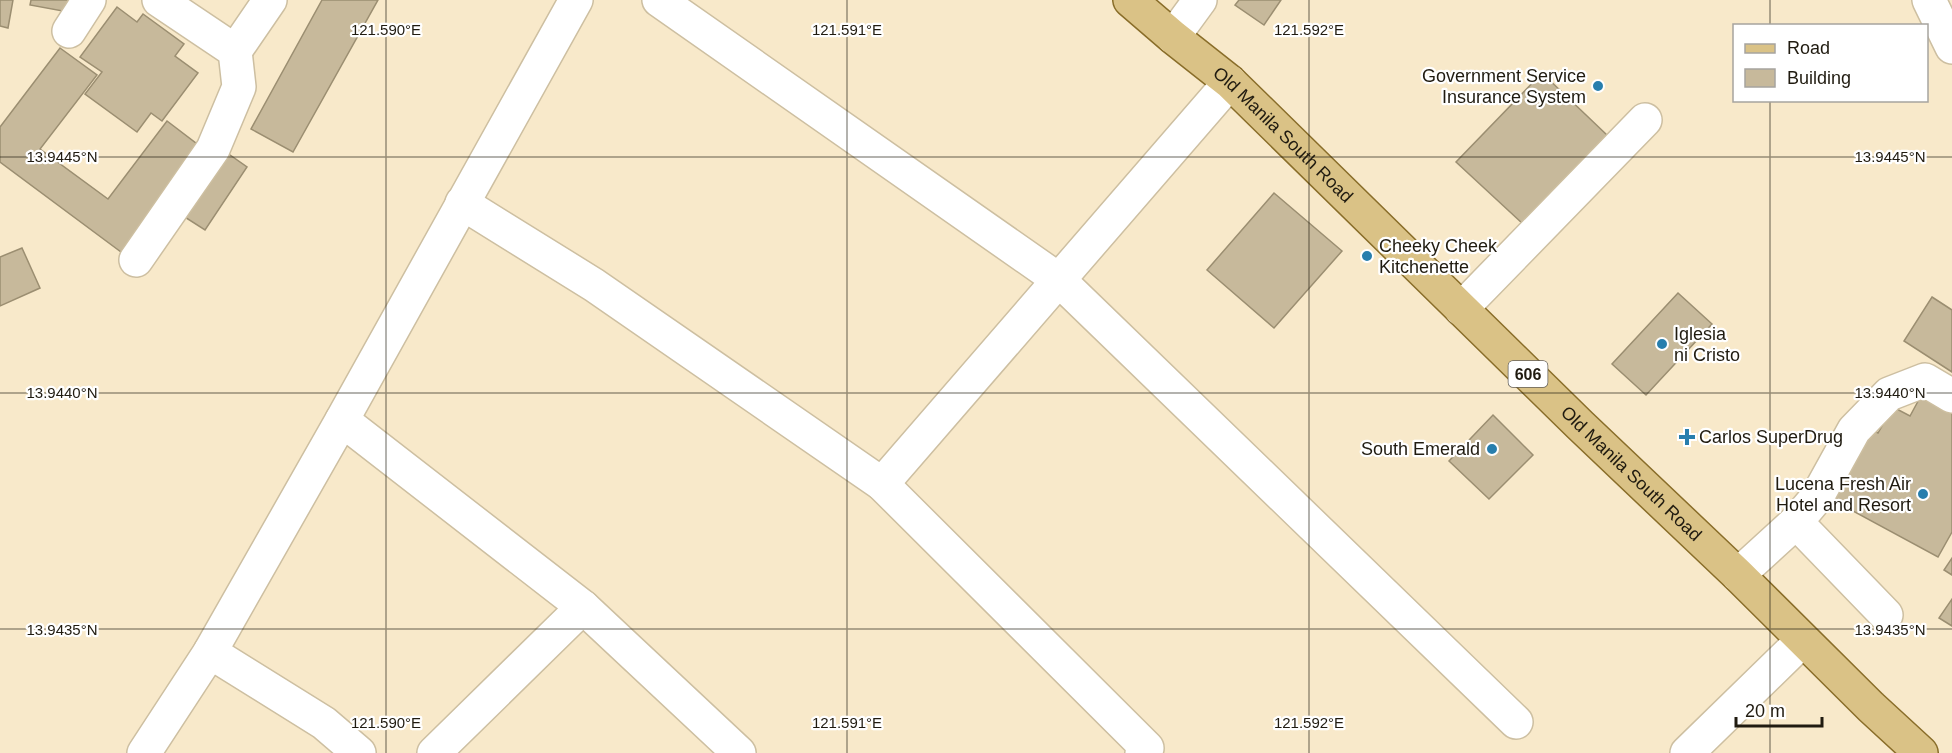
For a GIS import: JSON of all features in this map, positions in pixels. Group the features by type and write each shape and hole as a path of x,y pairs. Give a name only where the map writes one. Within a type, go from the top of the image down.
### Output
{"main road":[{"name":"Old Manila South Road","path":"1130,0 1230,82 1461,309 1921,753"}],"street":[{"path":"69,31 89,0"},
{"path":"159,0 236,51"},
{"path":"136,260 213,149 239,87 236,51 270,0"},
{"path":"144,753 210,652 576,0"},
{"path":"659,0 1059,280 1516,722"},
{"path":"1173,37 1200,0"},
{"path":"1929,0 1952,47"},
{"path":"882,484 1230,82"},
{"path":"1461,309 1645,120"},
{"path":"462,203 594,285 882,484 1147,748 1142,753"},
{"path":"1738,576 1796,522 1817,497 1854,429 1889,394 1925,380 1952,396"},
{"path":"342,420 583,607 739,753"},
{"path":"1796,522 1886,615"},
{"path":"434,753 583,607"},
{"path":"1687,753 1803,640"},
{"path":"210,652 324,723 359,753"}],"building":[{"path":"0,0 13,0 8,28 0,26"},
{"path":"31,0 75,0 68,12 30,5"},
{"path":"322,0 378,0 293,152 251,129"},
{"path":"1239,0 1281,0 1264,25 1235,5"},
{"path":"117,7 137,22 143,14 184,44 175,56 198,73 162,121 151,113 137,132 85,94 102,72 80,57"},
{"path":"60,48 97,75 40,149 108,199 167,121 201,147 121,252 0,162 0,127"},
{"path":"1542,73 1608,136 1523,224 1456,162"},
{"path":"223,150 247,167 205,230 180,214"},
{"path":"1274,193 1342,251 1274,328 1207,270"},
{"path":"22,248 40,288 0,306 0,257"},
{"name":"Iglesia ni Cristo","path":"1678,293 1712,324 1646,395 1612,364"},
{"path":"1932,297 1952,310 1952,372 1904,341"},
{"path":"1922,394 1952,410 1952,532 1938,557 1829,498 1867,427 1878,433 1893,407 1910,416"},
{"path":"1493,415 1533,455 1489,499 1449,461"},
{"path":"1952,558 1952,575 1944,570"},
{"path":"1952,599 1952,626 1939,618"}],"place":[{"name":"Government Service Insurance System","path":"1598,86"},
{"name":"Cheeky Cheek Kitchenette","path":"1367,256"},
{"name":"Iglesia ni Cristo","path":"1662,344"},
{"name":"Carlos SuperDrug","path":"1687,437"},
{"name":"South Emerald","path":"1492,449"},
{"name":"Lucena Fresh Air Hotel and Resort","path":"1923,494"}]}
